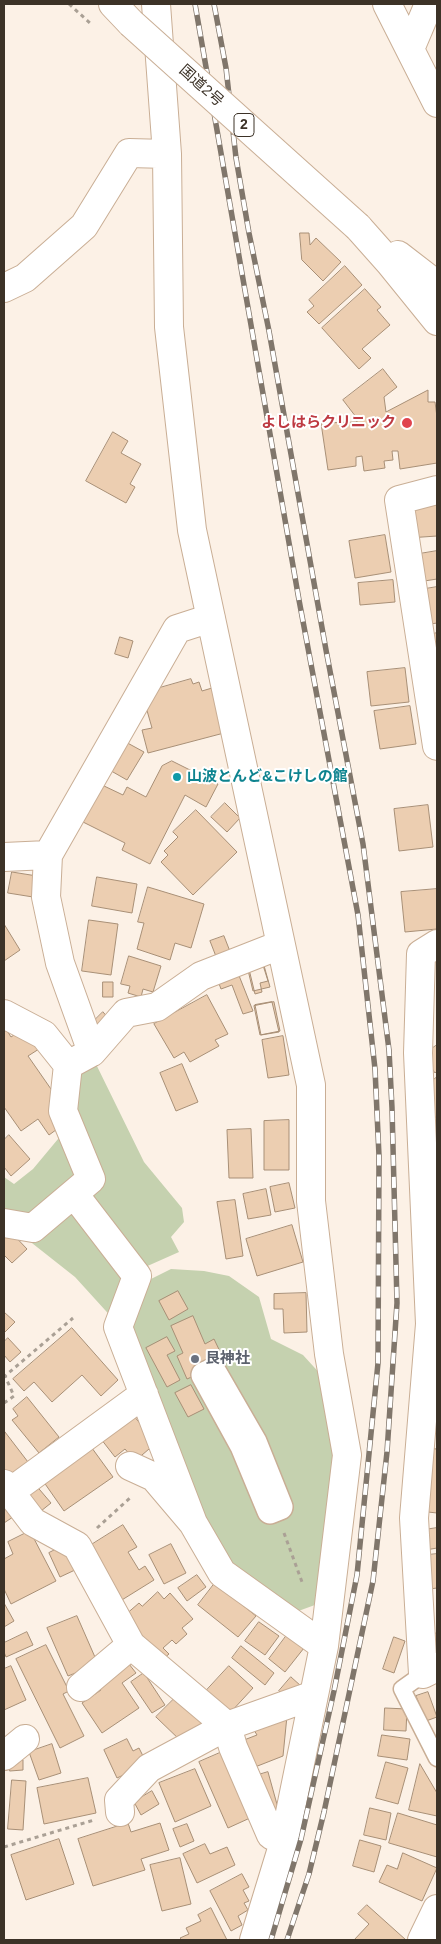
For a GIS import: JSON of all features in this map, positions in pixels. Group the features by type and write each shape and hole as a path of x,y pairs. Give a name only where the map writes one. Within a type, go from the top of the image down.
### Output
{"main road":[{"path":"156,4 167,154 169,327 192,530 311,1085 311,1201 329,1354 348,1455 324,1646 284,1842 254,1940"},
{"path":"387,4 437,103"},
{"path":"410,49 429,4"},
{"name":"国道2号","path":"122,13 358,227 437,285"},
{"path":"4,288 25,278 84,226 129,153 167,154"},
{"name":"国道2号","path":"358,227 437,321"},
{"path":"437,490 398,500 437,746"},
{"path":"92,1052 60,963 46,896 48,855 177,629 211,618"},
{"path":"4,857 48,855"},
{"path":"430,1671 414,1518 430,1324 418,1053 421,954 437,944"},
{"path":"68,1065 92,1052 126,1014 156,1007 201,976 280,946"},
{"path":"4,1014 44,1035 68,1065 63,1111 91,1179 33,1228 4,1224"},
{"path":"74,1194 137,1276 118,1327 193,1523 222,1573 324,1646"},
{"path":"144,1394 7,1488 33,1522 78,1546 131,1644 227,1726 233,1747 271,1835 284,1842"},
{"path":"142,1472 193,1523"},
{"path":"81,1687 131,1644"},
{"path":"120,1812 119,1800 149,1768 227,1726 314,1695"},
{"path":"4,1756 25,1740"},
{"path":"422,1940 437,1909"}],"street":[{"path":"213,1371 254,1442 280,1507 275,1510 270,1511 243,1446 204,1376 213,1371"}],"lane":[{"path":"430,1671 402,1689 437,1758"}],"path":[{"path":"4,1403 14,1396 5,1376 73,1318"},
{"path":"78,1546 142,1472"},
{"path":"275,1510 302,1583"},
{"path":"4,1847 120,1812"}],"green space":[{"path":"93,1058 144,1162 182,1208 184,1222 171,1237 179,1252 143,1268 115,1321 75,1277 4,1221 4,1177 14,1184 33,1169 73,1121 71,1070"},
{"path":"171,1269 204,1271 229,1276 259,1297 271,1339 303,1355 324,1378 341,1454 323,1602 293,1613 229,1569 195,1501 125,1329 145,1282"}],"building":[{"path":"300,233 309,233 310,245 316,238 341,262 323,281 302,260"},
{"path":"345,266 362,285 319,324 307,312 314,306 309,300"},
{"path":"365,289 381,307 377,310 390,325 362,349 371,358 359,369 322,328"},
{"path":"383,369 397,387 384,397 386,412 428,390 428,402 435,402 437,417 437,463 400,469 398,451 392,451 393,460 384,461 385,468 364,471 362,456 356,457 356,466 328,470 321,423 357,422 356,417 343,400"},
{"path":"113,432 128,441 121,453 141,464 130,484 135,487 126,503 86,481"},
{"path":"437,505 437,536 408,538 405,508"},
{"path":"385,535 391,572 355,578 349,541"},
{"path":"437,551 437,579 418,582 413,555"},
{"path":"393,580 395,602 360,605 358,583"},
{"path":"437,587 437,623 424,625 419,590"},
{"path":"437,633 437,649 436,649 433,634"},
{"path":"120,637 133,641 128,658 115,654"},
{"path":"405,668 409,702 371,706 367,672"},
{"path":"191,679 193,684 199,682 202,691 212,688 224,733 148,753 142,730 152,728 142,693"},
{"path":"410,706 416,744 380,749 374,711"},
{"path":"122,740 144,752 127,780 106,768"},
{"path":"172,761 218,784 206,807 185,795 150,864 122,850 125,843 83,822 102,785 123,795 127,787 146,797 162,766"},
{"path":"225,803 240,818 227,832 211,817"},
{"path":"428,805 433,847 399,851 394,809"},
{"path":"196,810 237,852 193,895 161,862 168,855 164,851 178,837 173,832"},
{"path":"12,872 37,876 33,897 8,893"},
{"path":"97,877 137,884 132,913 92,906"},
{"path":"148,887 204,904 191,948 175,943 170,960 137,949 144,923 138,922"},
{"path":"437,889 437,929 405,932 401,892"},
{"path":"89,920 118,924 111,975 82,971"},
{"path":"4,924 20,950 4,961"},
{"path":"224,936 231,954 217,959 210,941"},
{"path":"129,956 161,966 153,992 143,989 141,997 128,993 130,986 121,984"},
{"path":"262,962 268,981 260,983 262,992 255,994 248,965"},
{"path":"263,962 270,987 253,991 247,966"},
{"path":"238,973 253,1011 243,1014 232,985 221,989 218,981"},
{"path":"103,982 113,982 113,997 103,997"},
{"path":"207,995 228,1034 215,1040 219,1046 190,1062 184,1052 174,1058 154,1024"},
{"path":"272,1002 279,1032 261,1035 255,1005"},
{"path":"274,1002 280,1031 260,1035 254,1006"},
{"path":"103,1012 111,1021 101,1031 93,1022"},
{"path":"4,1026 11,1037 24,1028 39,1049 28,1056 60,1102 64,1124 49,1135 38,1119 21,1131 4,1107"},
{"path":"283,1036 289,1075 268,1078 262,1040"},
{"path":"437,1045 437,1071 435,1073 423,1055"},
{"path":"182,1064 198,1102 176,1111 160,1073"},
{"path":"437,1077 437,1116 433,1119 423,1089"},
{"path":"289,1120 289,1170 264,1170 264,1121"},
{"path":"437,1126 437,1150 425,1136"},
{"path":"251,1129 253,1178 229,1178 227,1130"},
{"path":"9,1135 30,1159 11,1176 4,1167 4,1140"},
{"path":"289,1183 295,1208 275,1212 270,1187"},
{"path":"266,1189 271,1215 248,1219 243,1194"},
{"path":"235,1200 243,1256 226,1259 217,1202"},
{"path":"292,1225 303,1262 257,1276 246,1239"},
{"path":"9,1230 27,1249 12,1263 4,1255 4,1235"},
{"path":"178,1291 188,1309 169,1320 159,1301"},
{"path":"306,1293 307,1332 284,1333 283,1309 274,1309 274,1294"},
{"path":"4,1312 15,1322 4,1333"},
{"path":"193,1316 205,1344 214,1339 225,1362 187,1379 177,1356 183,1353 171,1326"},
{"path":"72,1328 118,1380 101,1396 82,1375 52,1402 34,1382 24,1391 13,1379"},
{"path":"167,1337 175,1351 167,1355 180,1380 167,1387 146,1348"},
{"path":"8,1338 21,1352 10,1362 4,1355 4,1342"},
{"path":"191,1385 204,1409 188,1417 175,1393"},
{"path":"27,1397 59,1437 39,1453 12,1420 18,1416 13,1409"},
{"path":"129,1410 156,1443 135,1461 125,1449 115,1457 101,1439"},
{"path":"5,1432 28,1462 9,1476 4,1469"},
{"path":"89,1444 113,1477 64,1511 41,1478"},
{"path":"425,1448 437,1449 437,1513 419,1511"},
{"path":"34,1483 51,1503 41,1511 25,1491"},
{"path":"4,1490 19,1513 4,1523"},
{"path":"123,1525 137,1547 128,1552 139,1570 145,1566 154,1580 117,1603 88,1547"},
{"path":"437,1528 437,1548 420,1551 417,1531"},
{"path":"30,1531 56,1581 11,1604 4,1589 4,1559 13,1554 8,1542"},
{"path":"171,1544 186,1573 164,1584 149,1555"},
{"path":"63,1546 75,1570 60,1577 49,1553"},
{"path":"437,1554 437,1588 422,1590 418,1556"},
{"path":"197,1575 206,1587 187,1601 178,1588"},
{"path":"215,1583 256,1616 238,1637 198,1605"},
{"path":"158,1592 164,1599 170,1593 193,1619 182,1628 187,1634 176,1644 172,1640 163,1648 169,1654 163,1659 124,1616 139,1603 142,1606"},
{"path":"4,1603 14,1621 4,1627"},
{"path":"77,1616 98,1664 68,1676 47,1628"},
{"path":"259,1622 279,1636 265,1655 245,1641"},
{"path":"27,1632 33,1645 6,1657 4,1643"},
{"path":"437,1633 437,1645 431,1647 428,1636"},
{"path":"287,1635 304,1648 285,1672 269,1659"},
{"path":"394,1637 405,1641 394,1673 383,1669"},
{"path":"46,1645 69,1691 63,1694 84,1736 60,1748 16,1659"},
{"path":"241,1646 274,1673 265,1685 232,1658"},
{"path":"129,1664 136,1673 122,1683 139,1708 102,1733 82,1703 101,1690 98,1686"},
{"path":"11,1666 26,1700 4,1710 4,1669"},
{"path":"229,1666 253,1688 230,1713 206,1691"},
{"path":"144,1673 165,1705 152,1713 131,1682"},
{"path":"291,1677 301,1686 290,1700 279,1691"},
{"path":"428,1692 437,1717 426,1721 416,1696"},
{"path":"176,1697 202,1723 183,1743 156,1717"},
{"path":"385,1708 407,1709 406,1731 384,1730"},
{"path":"287,1716 283,1756 255,1767 244,1740 257,1735 254,1730"},
{"path":"382,1735 410,1739 407,1760 378,1756"},
{"path":"127,1739 133,1751 139,1748 147,1764 117,1778 104,1750"},
{"path":"52,1744 61,1773 39,1780 29,1752"},
{"path":"222,1752 250,1818 228,1828 199,1762"},
{"path":"10,1760 23,1760 23,1770 10,1771"},
{"path":"386,1762 408,1768 398,1804 376,1798"},
{"path":"420,1764 437,1793 437,1816 409,1810"},
{"path":"195,1769 211,1806 175,1822 159,1783"},
{"path":"268,1772 278,1808 266,1812 255,1776"},
{"path":"88,1778 96,1813 44,1824 37,1788"},
{"path":"12,1780 26,1781 23,1830 8,1829"},
{"path":"152,1791 159,1804 141,1815 134,1802"},
{"path":"370,1808 391,1813 386,1840 364,1835"},
{"path":"398,1813 437,1825 437,1857 389,1843"},
{"path":"128,1823 131,1832 160,1823 169,1850 141,1859 145,1870 93,1886 78,1839"},
{"path":"187,1824 194,1841 180,1847 173,1829"},
{"path":"59,1839 74,1884 26,1900 11,1855"},
{"path":"360,1840 381,1846 374,1872 353,1866"},
{"path":"205,1844 210,1854 227,1847 235,1865 197,1883 183,1854"},
{"path":"403,1853 437,1868 422,1901 379,1882 387,1865 397,1869"},
{"path":"180,1858 191,1904 162,1911 150,1865"},
{"path":"242,1874 249,1887 243,1890 249,1901 244,1903 248,1910 238,1916 242,1925 231,1931 210,1891"},
{"path":"367,1905 406,1940 354,1940 369,1924 358,1914"},
{"path":"211,1908 227,1940 182,1940 180,1938 189,1934 186,1928 201,1921 198,1915"}],"railway":[{"path":"195,4 299,600 358,915 375,1069 379,1156 378,1363 357,1575 334,1691 301,1839 271,1940"},
{"path":"214,4 226,68 236,158 249,233 269,331 363,844 389,1050 392,1108 397,1303 387,1452 373,1581 324,1812 309,1874 287,1940"}],"place":[{"name":"よしはらクリニック","path":"407,423"},
{"name":"山波とんど&こけしの館","path":"177,777"},
{"name":"艮神社","path":"195,1359"}]}
